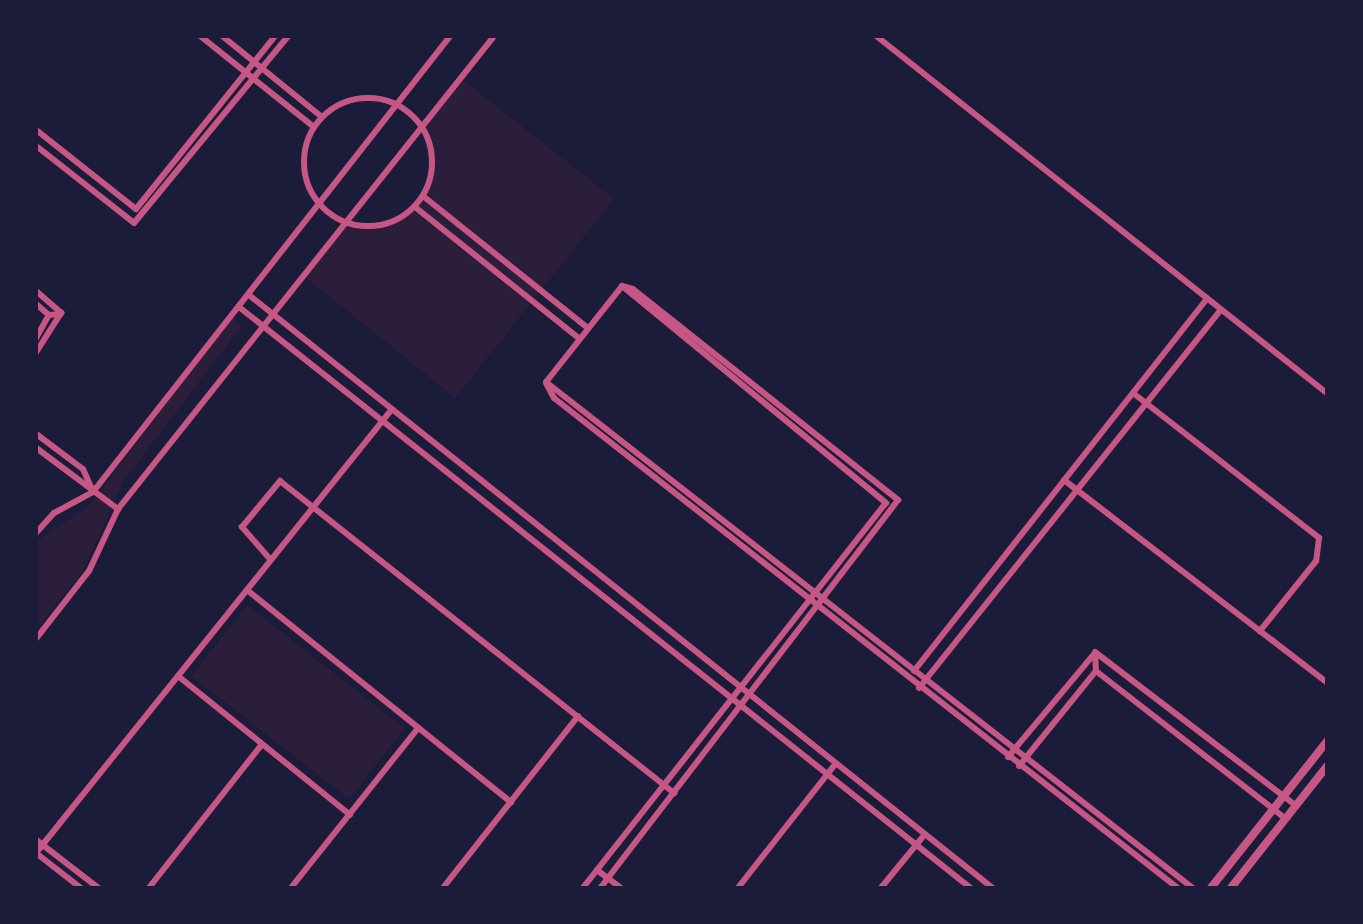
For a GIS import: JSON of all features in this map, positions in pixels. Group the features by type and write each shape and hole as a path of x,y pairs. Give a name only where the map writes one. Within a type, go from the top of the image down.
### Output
{"street":[{"path":"199,35 314,126"},
{"path":"220,35 322,117"},
{"path":"134,223 136,209 276,35"},
{"path":"134,223 182,170 289,35"},
{"path":"35,534 54,513 93,492 452,35"},
{"path":"35,640 89,571 118,509 495,35"},
{"path":"875,35 1328,394"},
{"path":"359,98 396,104 422,127 432,161 423,196 414,207 382,225 345,222 318,203 304,159 314,126 322,117 359,98"},
{"path":"35,128 136,209"},
{"path":"35,145 134,223"},
{"path":"174,164 182,170"},
{"path":"423,196 588,328"},
{"path":"414,207 580,339"},
{"path":"464,246 472,236"},
{"path":"546,382 622,286"},
{"path":"622,286 633,290 886,503 898,504"},
{"path":"622,286 898,504"},
{"path":"35,290 61,313"},
{"path":"249,295 994,889"},
{"path":"908,679 1207,298"},
{"path":"35,303 49,315"},
{"path":"240,307 972,889"},
{"path":"920,688 1221,309"},
{"path":"49,315 61,313"},
{"path":"35,354 61,313"},
{"path":"35,340 49,315"},
{"path":"546,382 817,590 1194,889"},
{"path":"546,382 554,398 1178,889"},
{"path":"1133,393 1319,538 1316,561 1260,631"},
{"path":"82,889 36,853 392,409"},
{"path":"35,433 82,470 93,492"},
{"path":"35,446 118,509"},
{"path":"467,488 476,476"},
{"path":"270,559 242,527 280,480 674,793"},
{"path":"1064,480 1328,683"},
{"path":"682,498 688,490"},
{"path":"582,889 886,503"},
{"path":"589,880 600,889 898,504"},
{"path":"560,562 569,550"},
{"path":"247,590 511,802"},
{"path":"648,632 657,620"},
{"path":"1019,766 1096,671 1096,652"},
{"path":"1096,652 1295,805"},
{"path":"1008,757 1096,652"},
{"path":"1096,671 1285,818"},
{"path":"178,676 350,814"},
{"path":"442,889 578,716"},
{"path":"1172,729 1181,718"},
{"path":"290,889 418,728"},
{"path":"1210,889 1328,740"},
{"path":"148,889 262,744"},
{"path":"736,889 836,763"},
{"path":"1230,889 1328,764"},
{"path":"1096,826 1104,818"},
{"path":"880,889 925,834"},
{"path":"35,839 100,889"},
{"path":"597,870 622,889"}],"shaded area":[{"path":"462,79 614,199 455,398 304,276 344,223 374,229 420,205 431,179 422,129"},
{"path":"232,316 242,326 124,480 84,569 35,631 35,542 89,506"},
{"path":"247,605 405,728 349,799 192,676"}]}
